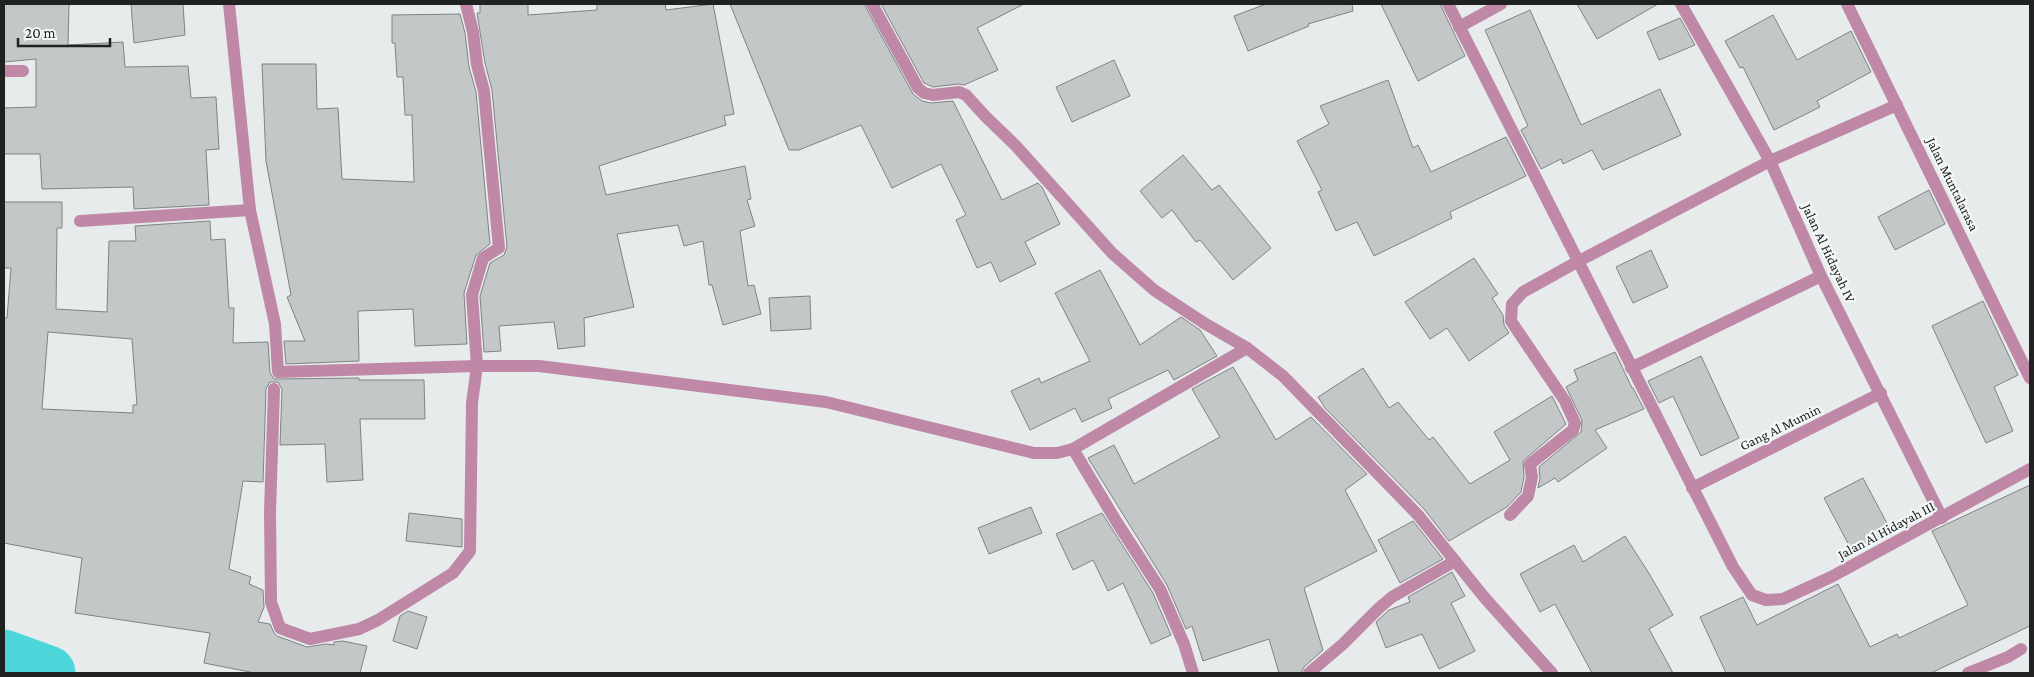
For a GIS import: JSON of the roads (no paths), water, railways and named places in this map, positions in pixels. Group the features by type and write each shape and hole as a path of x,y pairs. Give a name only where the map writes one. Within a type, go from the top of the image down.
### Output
{"street":[{"path":"229,4 250,210 275,324 278,372 539,366 826,402 1034,453 1057,453 1073,449 1247,348"},
{"path":"274,389 270,512 271,602 280,628 310,639 359,628 378,620 453,572 470,551 472,403 476,366 472,295 483,258 499,248 484,91 477,65 473,32 466,4"},
{"path":"872,4 918,88 924,93 933,95 959,92 966,95 1016,146 1112,253 1154,290 1247,348 1290,383 1418,515 1484,597 1552,673"},
{"path":"1448,4 1576,262 1692,488"},
{"path":"1459,27 1501,4"},
{"name":"Jalan Al Hidayah IV","path":"1682,4 1770,161 1821,276 1942,518"},
{"name":"Jalan Muntalarasa","path":"1847,4 2030,378"},
{"path":"4,71 23,70"},
{"path":"1510,515 1528,496 1532,477 1530,464 1574,430 1575,423 1565,401 1511,321 1512,304 1523,292 1576,262 1770,161 1897,104"},
{"path":"80,221 250,210"},
{"path":"1631,368 1821,276"},
{"name":"Gang Al Mumin","path":"1692,488 1881,394"},
{"path":"1073,449 1160,589 1184,644 1193,673"},
{"name":"Jalan Al Hidayah III","path":"1692,488 1732,568 1752,596 1766,600 1783,599 1831,577 2030,469"},
{"path":"1309,673 1317,668 1378,608 1392,597 1455,561"},
{"path":"1968,673 2008,657 2021,649"}],"waterway":[{"path":"4,657 48,673"}]}
